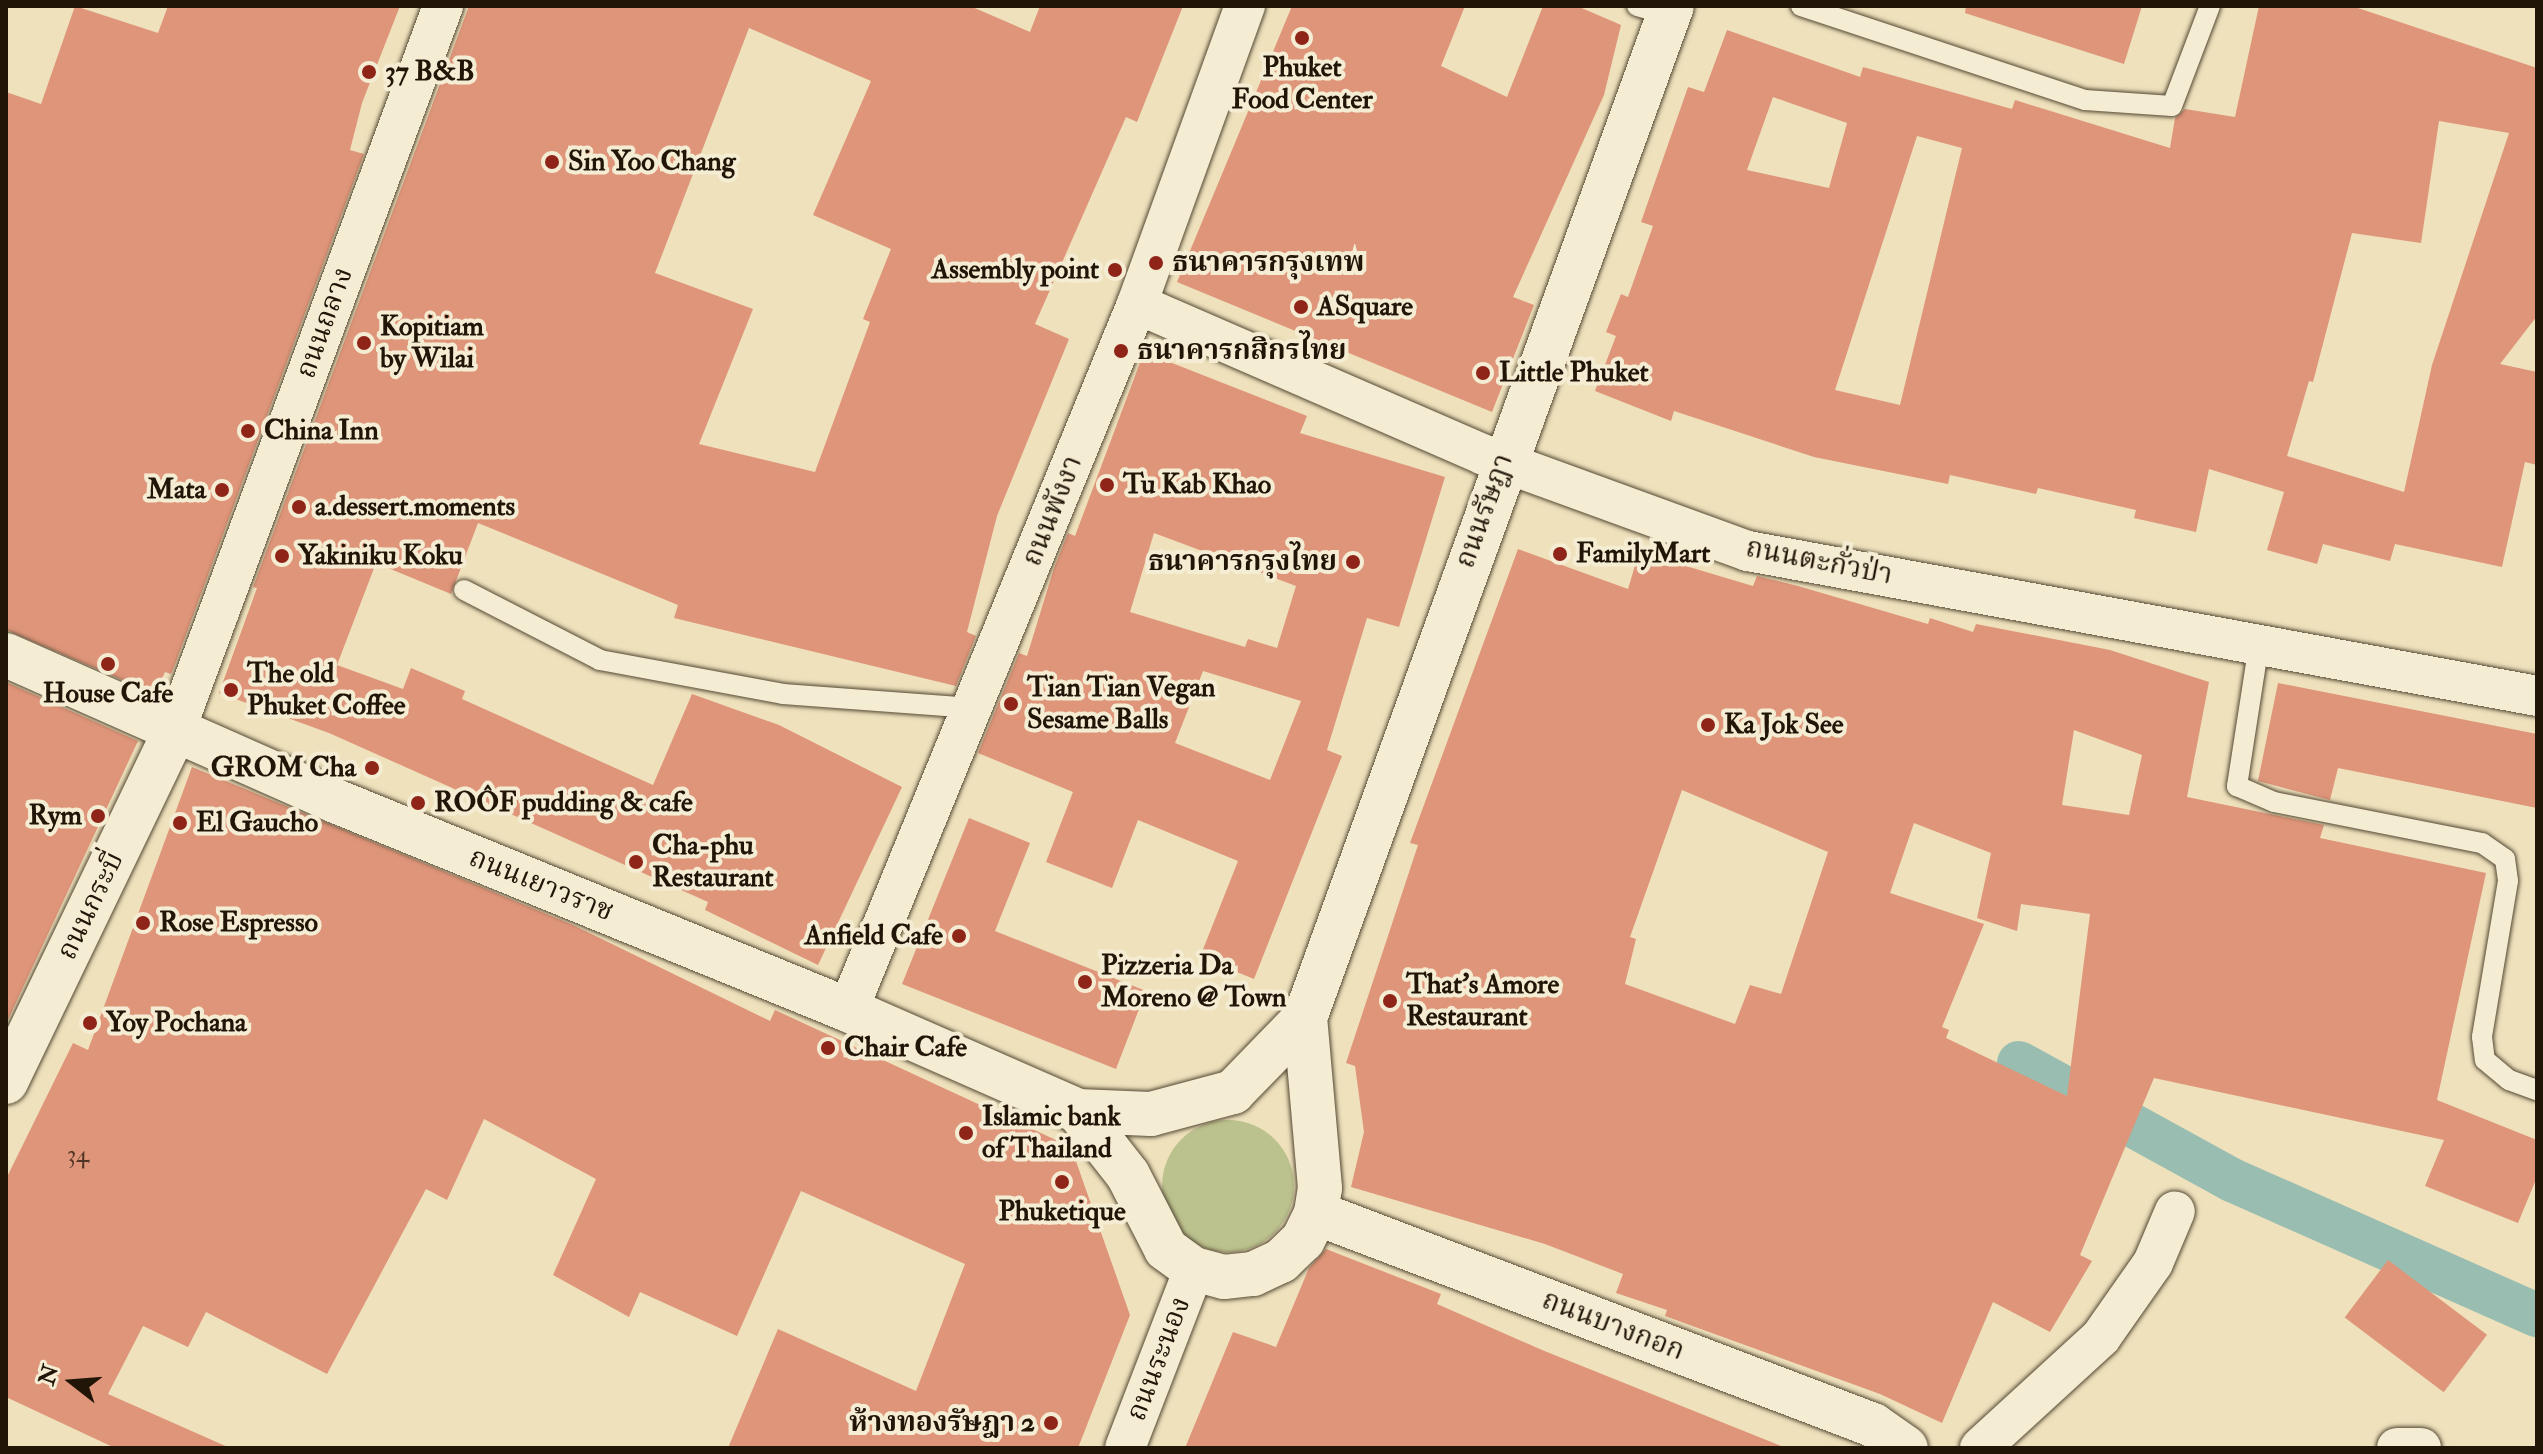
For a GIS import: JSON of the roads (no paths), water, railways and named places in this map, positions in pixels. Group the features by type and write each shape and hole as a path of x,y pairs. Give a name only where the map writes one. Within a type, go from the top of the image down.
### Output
{"main road":[{"name":"ถนนรัษฎา","path":"1305,1018 1659,9"},
{"name":"ถนนเยาวราช","path":"6,655 175,731 848,1010 1078,1111"},
{"name":"ถนนกระบี่","path":"6,1082 175,731"},
{"path":"1078,1111 1151,1114 1233,1092 1305,1018"},
{"path":"1078,1111 1128,1175 1166,1249 1194,1269 1224,1277 1253,1274 1281,1261 1303,1240 1316,1213 1320,1188 1305,1018"},
{"name":"ถนนบางกอก","path":"1316,1213 1880,1440"}],"street":[{"name":"ถนนถลาง","path":"175,731 443,6"},
{"name":"ถนนพังงา","path":"848,1010 1137,304 1245,6"},
{"name":"ถนนตะกั่วป่า","path":"1137,304 1502,462 1748,551 2537,696"},
{"path":"1980,1448 2101,1337 2153,1263 2175,1211"},
{"name":"ถนนระนอง","path":"1125,1448 1194,1269"},
{"path":"2397,1448 2421,1448"}],"lane":[{"path":"1801,6 2085,100 2172,106 2210,6"},
{"path":"464,590 600,660 783,694 972,708"},
{"path":"2259,644 2237,786 2274,802 2482,843 2505,859 2508,881 2482,1037 2485,1060 2509,1080 2537,1090"}],"waterway":[{"path":"2019,1063 2232,1180 2537,1315"}],"place":[{"name":"Phuket Food Center","path":"1302,38"},
{"name":"37 B&B","path":"369,72"},
{"name":"Sin Yoo Chang","path":"552,162"},
{"name":"ธนาคารกรุงเทพ","path":"1156,263"},
{"name":"Assembly point","path":"1115,270"},
{"name":"ASquare","path":"1301,307"},
{"name":"Kopitiam by Wilai","path":"364,343"},
{"name":"ธนาคารกสิกรไทย","path":"1121,351"},
{"name":"Little Phuket","path":"1483,373"},
{"name":"China Inn","path":"248,431"},
{"name":"Tu Kab Khao","path":"1107,485"},
{"name":"Mata","path":"222,490"},
{"name":"a.dessert.moments","path":"299,507"},
{"name":"FamilyMart","path":"1560,554"},
{"name":"Yakiniku Koku","path":"282,556"},
{"name":"ธนาคารกรุงไทย","path":"1353,562"},
{"name":"House Cafe","path":"108,664"},
{"name":"The old Phuket Coffee","path":"231,690"},
{"name":"Tian Tian Vegan Sesame Balls","path":"1011,704"},
{"name":"Ka Jok See","path":"1708,725"},
{"name":"GROM Cha","path":"372,768"},
{"name":"ROÔF pudding & cafe","path":"418,803"},
{"name":"Rym","path":"98,816"},
{"name":"El Gaucho","path":"180,823"},
{"name":"Cha-phu Restaurant","path":"636,862"},
{"name":"Rose Espresso","path":"143,923"},
{"name":"Anfield Cafe","path":"959,936"},
{"name":"Pizzeria Da Moreno @ Town","path":"1085,982"},
{"name":"That’s Amore Restaurant","path":"1390,1001"},
{"name":"Yoy Pochana","path":"90,1023"},
{"name":"Chair Cafe","path":"828,1048"},
{"name":"Islamic bank of Thailand","path":"966,1133"},
{"name":"Phuketique","path":"1062,1182"},
{"name":"ห้างทองรัษฎา 2","path":"1051,1423"}]}
